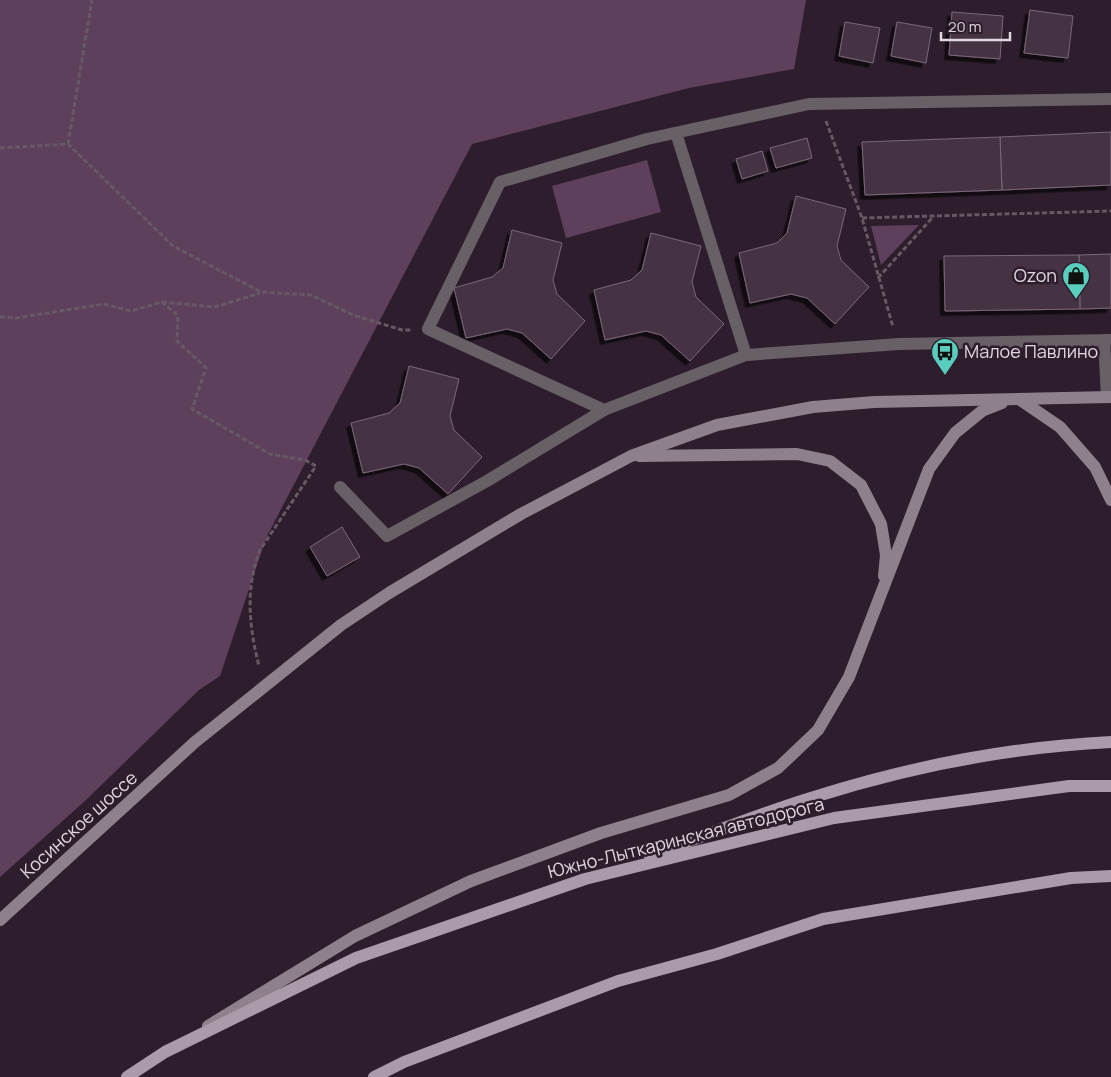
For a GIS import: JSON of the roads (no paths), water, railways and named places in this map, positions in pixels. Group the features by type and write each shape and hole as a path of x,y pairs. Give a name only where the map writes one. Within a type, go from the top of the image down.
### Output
{"main road":[{"name":"Косинское шоссе","path":"0,920 181,755 341,626 389,593 521,514 631,456 717,425 813,407 874,402 1109,397"},
{"path":"165,1052 356,936 471,881 601,834 729,795 778,768 818,730 849,677 929,469 955,433 982,411 1015,399 1060,427 1095,468 1111,500"},
{"path":"631,456 798,454 830,461 860,485 881,524 886,555 882,595"},
{"path":"585,879 814,797 953,761 1076,744 1111,742"},
{"name":"Южно-Лыткаринская автодорога","path":"127,1076 165,1052 356,958 585,879 834,818 1069,786 1111,786"},
{"path":"374,1077 404,1062 618,981 717,954 823,919 1071,878 1111,876"}],"street":[{"path":"604,410 428,330 500,182 647,139 809,104 1111,99"},
{"path":"676,133 746,355"},
{"path":"340,487 387,536 487,481 604,410 746,355 899,344 1108,340 1109,397"}],"place":[{"name":"Ozon","path":"1076,300"},
{"name":"Малое Павлино","path":"945,376"}]}
